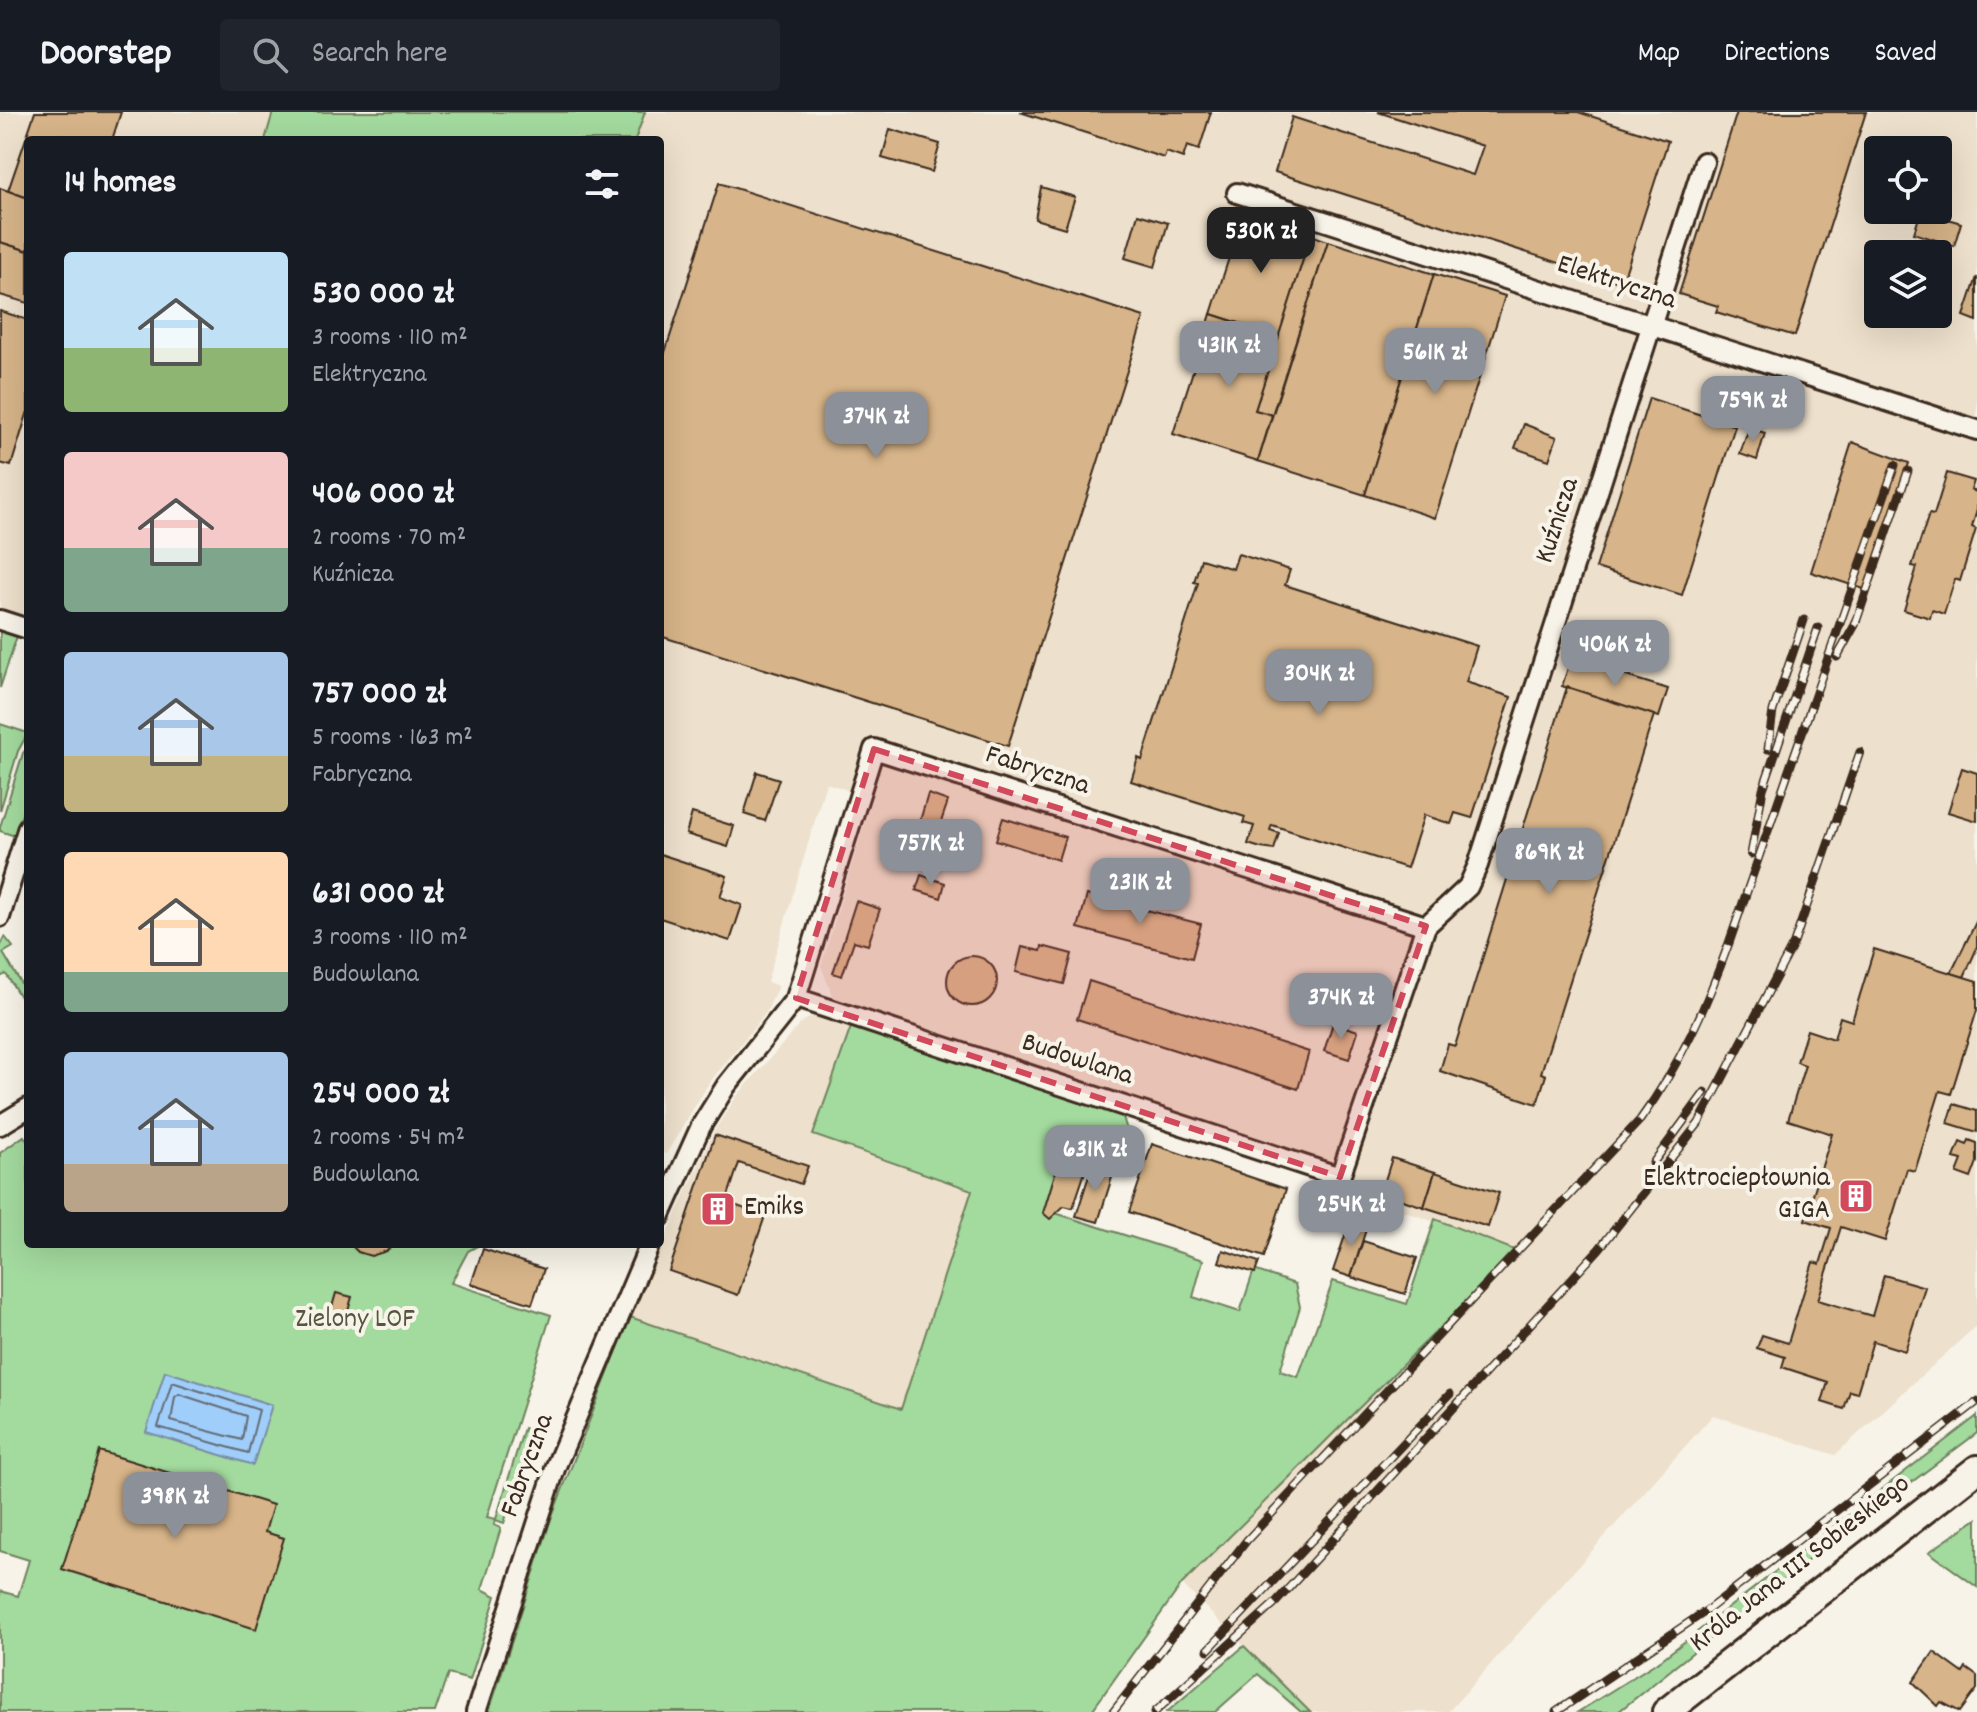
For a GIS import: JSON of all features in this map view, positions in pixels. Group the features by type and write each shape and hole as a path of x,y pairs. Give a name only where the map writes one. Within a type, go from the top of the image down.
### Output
{"main road":[{"name":"Króla Jana III Sobieskiego","path":"1666,1712 1977,1469"}],"street":[{"name":"Kuźnicza","path":"1426,926 1468,887 1478,865 1704,162"},
{"name":"Elektryczna","path":"1237,193 1977,430"},
{"path":"0,620 24,628"},
{"name":"Fabryczna","path":"664,1207 701,1126 726,1086 796,998 874,749 1426,926"},
{"path":"0,917 24,840"},
{"name":"Budowlana","path":"796,998 1340,1177 1426,926"},
{"path":"0,1125 24,1110"},
{"name":"Fabryczna","path":"476,1712 556,1466 648,1248"}],"highlighted area":[{"path":"874,749 1426,926 1340,1177 796,998"}],"shaded area":[{"path":"0,112 1977,112 1977,1325 1835,1455 1713,1415 1448,1712 1310,1712 1182,1584 1516,1251 1349,1191 1294,1153 834,999 821,966 872,798 826,783 767,982 778,986 766,1013 709,1083 664,1153 664,136 24,136 24,618 0,610"},
{"path":"814,1015 851,1027 814,1135 972,1189 901,1409 630,1317 661,1248 664,1248 664,1242 714,1131 737,1096 802,1022"}],"green space":[{"path":"273,112 645,112 636,136 266,136"},
{"path":"0,628 18,633 0,688"},
{"path":"0,724 24,732 24,740 0,811"},
{"path":"23,753 24,808 15,836 0,831 0,827"},
{"path":"5,937 13,947 3,953 24,988 24,1003 6,974 0,977 0,947"},
{"path":"851,1027 1123,1117 1127,1130 1116,1166 1071,1152 1052,1212 1203,1260 1193,1297 1240,1312 1254,1270 1295,1284 1300,1307 1280,1371 1298,1377 1333,1281 1407,1304 1435,1219 1517,1251 1182,1584 1091,1712 489,1712 552,1516 630,1317 901,1409 972,1190 813,1135"},
{"name":"Zielony LOF","path":"24,1136 24,1248 474,1248 468,1251 451,1283 551,1315 487,1517 496,1519 524,1428 535,1432 504,1523 496,1520 494,1525 501,1528 482,1589 496,1596 470,1680 448,1674 435,1712 0,1712 0,1591 18,1596 29,1560 0,1551 0,1153"},
{"path":"1977,1416 1977,1433 1816,1554 1618,1712 1578,1712 1662,1659"},
{"path":"1977,1519 1977,1587 1929,1552"},
{"path":"1244,1646 1310,1712 1301,1712 1258,1674 1215,1712 1167,1712"}],"water":[{"path":"165,1371 272,1405 253,1465 146,1432"}],"building":[{"path":"35,112 121,112 113,136 27,136"},
{"path":"1020,112 1211,112 1199,150 1187,146 1183,158 1166,152 1164,158"},
{"path":"1378,112 1578,112 1668,141 1622,283 1275,172 1292,117 1473,175 1483,146"},
{"path":"1737,112 1866,112 1795,336 1716,312 1718,306 1679,294"},
{"path":"890,129 940,144 932,172 882,158"},
{"path":"24,144 24,197 8,191"},
{"path":"719,183 1144,317 1008,746 664,637 664,355"},
{"path":"1041,187 1075,197 1065,228 1035,219"},
{"path":"0,188 24,197 24,250 0,242"},
{"path":"1138,214 1168,223 1155,267 1125,258"},
{"path":"1243,214 1311,235 1279,336 1211,314"},
{"path":"1952,220 1961,223 1954,246 1952,240 1936,240 1914,233 1917,224 1952,224"},
{"path":"1311,235 1328,241 1272,415 1255,410"},
{"path":"1328,241 1434,274 1365,495 1258,461"},
{"path":"0,242 24,250 24,302 0,295"},
{"path":"1434,274 1505,296 1435,518 1365,495"},
{"path":"1977,277 1977,321 1964,316"},
{"path":"0,311 24,319 24,424 11,466 0,463"},
{"path":"1211,314 1279,336 1255,410 1272,415 1258,461 1173,434"},
{"path":"1649,398 1735,426 1682,595 1596,568"},
{"path":"1524,424 1557,437 1549,460 1515,448"},
{"path":"1749,428 1765,433 1757,460 1740,454"},
{"path":"1852,442 1909,463 1867,590 1811,572"},
{"path":"1947,473 1974,481 1971,490 1977,492 1977,510 1972,527 1976,529 1960,581 1955,579 1944,614 1932,610 1930,618 1904,610 1917,567 1912,566 1929,514 1934,515"},
{"path":"1238,554 1290,570 1285,585 1477,646 1466,682 1511,697 1472,818 1455,813 1451,824 1424,815 1407,868 1272,825 1270,830 1279,833 1274,850 1248,844 1254,826 1243,823 1245,817 1131,781 1138,758 1142,760 1198,583 1194,582 1201,559 1233,569"},
{"path":"1571,659 1668,689 1659,717 1562,686"},
{"path":"1567,687 1654,715 1541,1073 1546,1075 1537,1104 1440,1071 1448,1044 1455,1046"},
{"path":"1962,768 1977,773 1977,821 1948,812"},
{"path":"757,772 779,779 765,821 744,814"},
{"path":"928,794 948,801 935,840 916,834"},
{"path":"692,813 734,826 728,847 686,834"},
{"path":"1003,818 1065,837 1058,860 996,840"},
{"path":"963,824 976,829 969,853 955,849"},
{"path":"664,855 727,876 720,897 742,905 730,941 664,919"},
{"path":"921,875 945,883 941,898 916,890"},
{"path":"1087,895 1201,924 1192,958 1078,928"},
{"path":"856,901 880,909 868,945 854,941 842,976 833,973"},
{"path":"1977,920 1977,948 1964,977 1951,973"},
{"path":"1042,946 1072,954 1064,984 1016,972 1022,947 1041,951"},
{"name":"Elektrociepłownia GIGA","path":"1874,949 1977,981 1977,1010 1951,1094 1940,1091 1915,1171 1907,1169 1885,1241 1841,1227 1818,1300 1872,1316 1884,1275 1925,1287 1905,1351 1873,1341 1857,1393 1850,1391 1844,1409 1822,1402 1828,1382 1782,1367 1785,1357 1757,1348 1762,1335 1788,1343 1813,1262 1820,1264 1831,1228 1805,1220 1832,1134 1788,1120 1805,1065 1797,1062 1807,1030 1834,1039 1840,1017 1852,1021"},
{"path":"962,957 982,957 996,971 996,991 982,1005 962,1005 948,991 948,971"},
{"path":"1089,981 1309,1052 1298,1089 1077,1019"},
{"path":"1333,1023 1358,1031 1349,1059 1324,1051"},
{"path":"1954,1104 1977,1111 1977,1132 1948,1123"},
{"name":"Emiks","path":"715,1135 808,1166 801,1184 739,1163 726,1202 765,1216 738,1295 669,1271"},
{"path":"1969,1140 1977,1143 1977,1162 1971,1178 1957,1173 1962,1160 1954,1158 1960,1142 1967,1145"},
{"path":"1152,1144 1286,1189 1264,1257 1129,1212"},
{"path":"1392,1158 1435,1172 1424,1207 1381,1193"},
{"path":"1093,1163 1114,1171 1098,1222 1076,1216"},
{"path":"1058,1164 1085,1172 1073,1208 1064,1206 1050,1219 1043,1213"},
{"path":"1435,1172 1499,1193 1488,1227 1424,1207"},
{"path":"1351,1218 1368,1223 1351,1277 1333,1271"},
{"path":"1363,1241 1417,1258 1405,1294 1351,1277"},
{"path":"354,1248 390,1248 371,1256"},
{"path":"483,1249 544,1269 532,1304 471,1284"},
{"path":"1223,1250 1259,1262 1255,1273 1219,1262"},
{"path":"336,1293 352,1297 344,1325 328,1321"},
{"path":"99,1451 273,1505 265,1532 284,1538 256,1629 62,1569"},
{"path":"1934,1652 1963,1673 1966,1668 1977,1676 1977,1689 1960,1712 1941,1702 1938,1706 1913,1682"}],"railway":[{"path":"1113,1712 1247,1540 1640,1120 1655,1099 1691,1035 1720,967 1895,465"},
{"path":"1837,657 1855,625 1908,471"},
{"path":"1768,749 1773,711 1804,620"},
{"path":"1751,854 1763,789 1818,628"},
{"path":"1155,1712 1276,1602 1599,1249 1699,1123 1794,943 1860,752"},
{"path":"1653,1163 1705,1092"},
{"path":"1208,1650 1450,1394"},
{"path":"1556,1712 1706,1611 1977,1402"}],"place":[{"name":"Elektrociepłownia GIGA","path":"1856,1196"},
{"name":"Emiks","path":"718,1209"}]}
